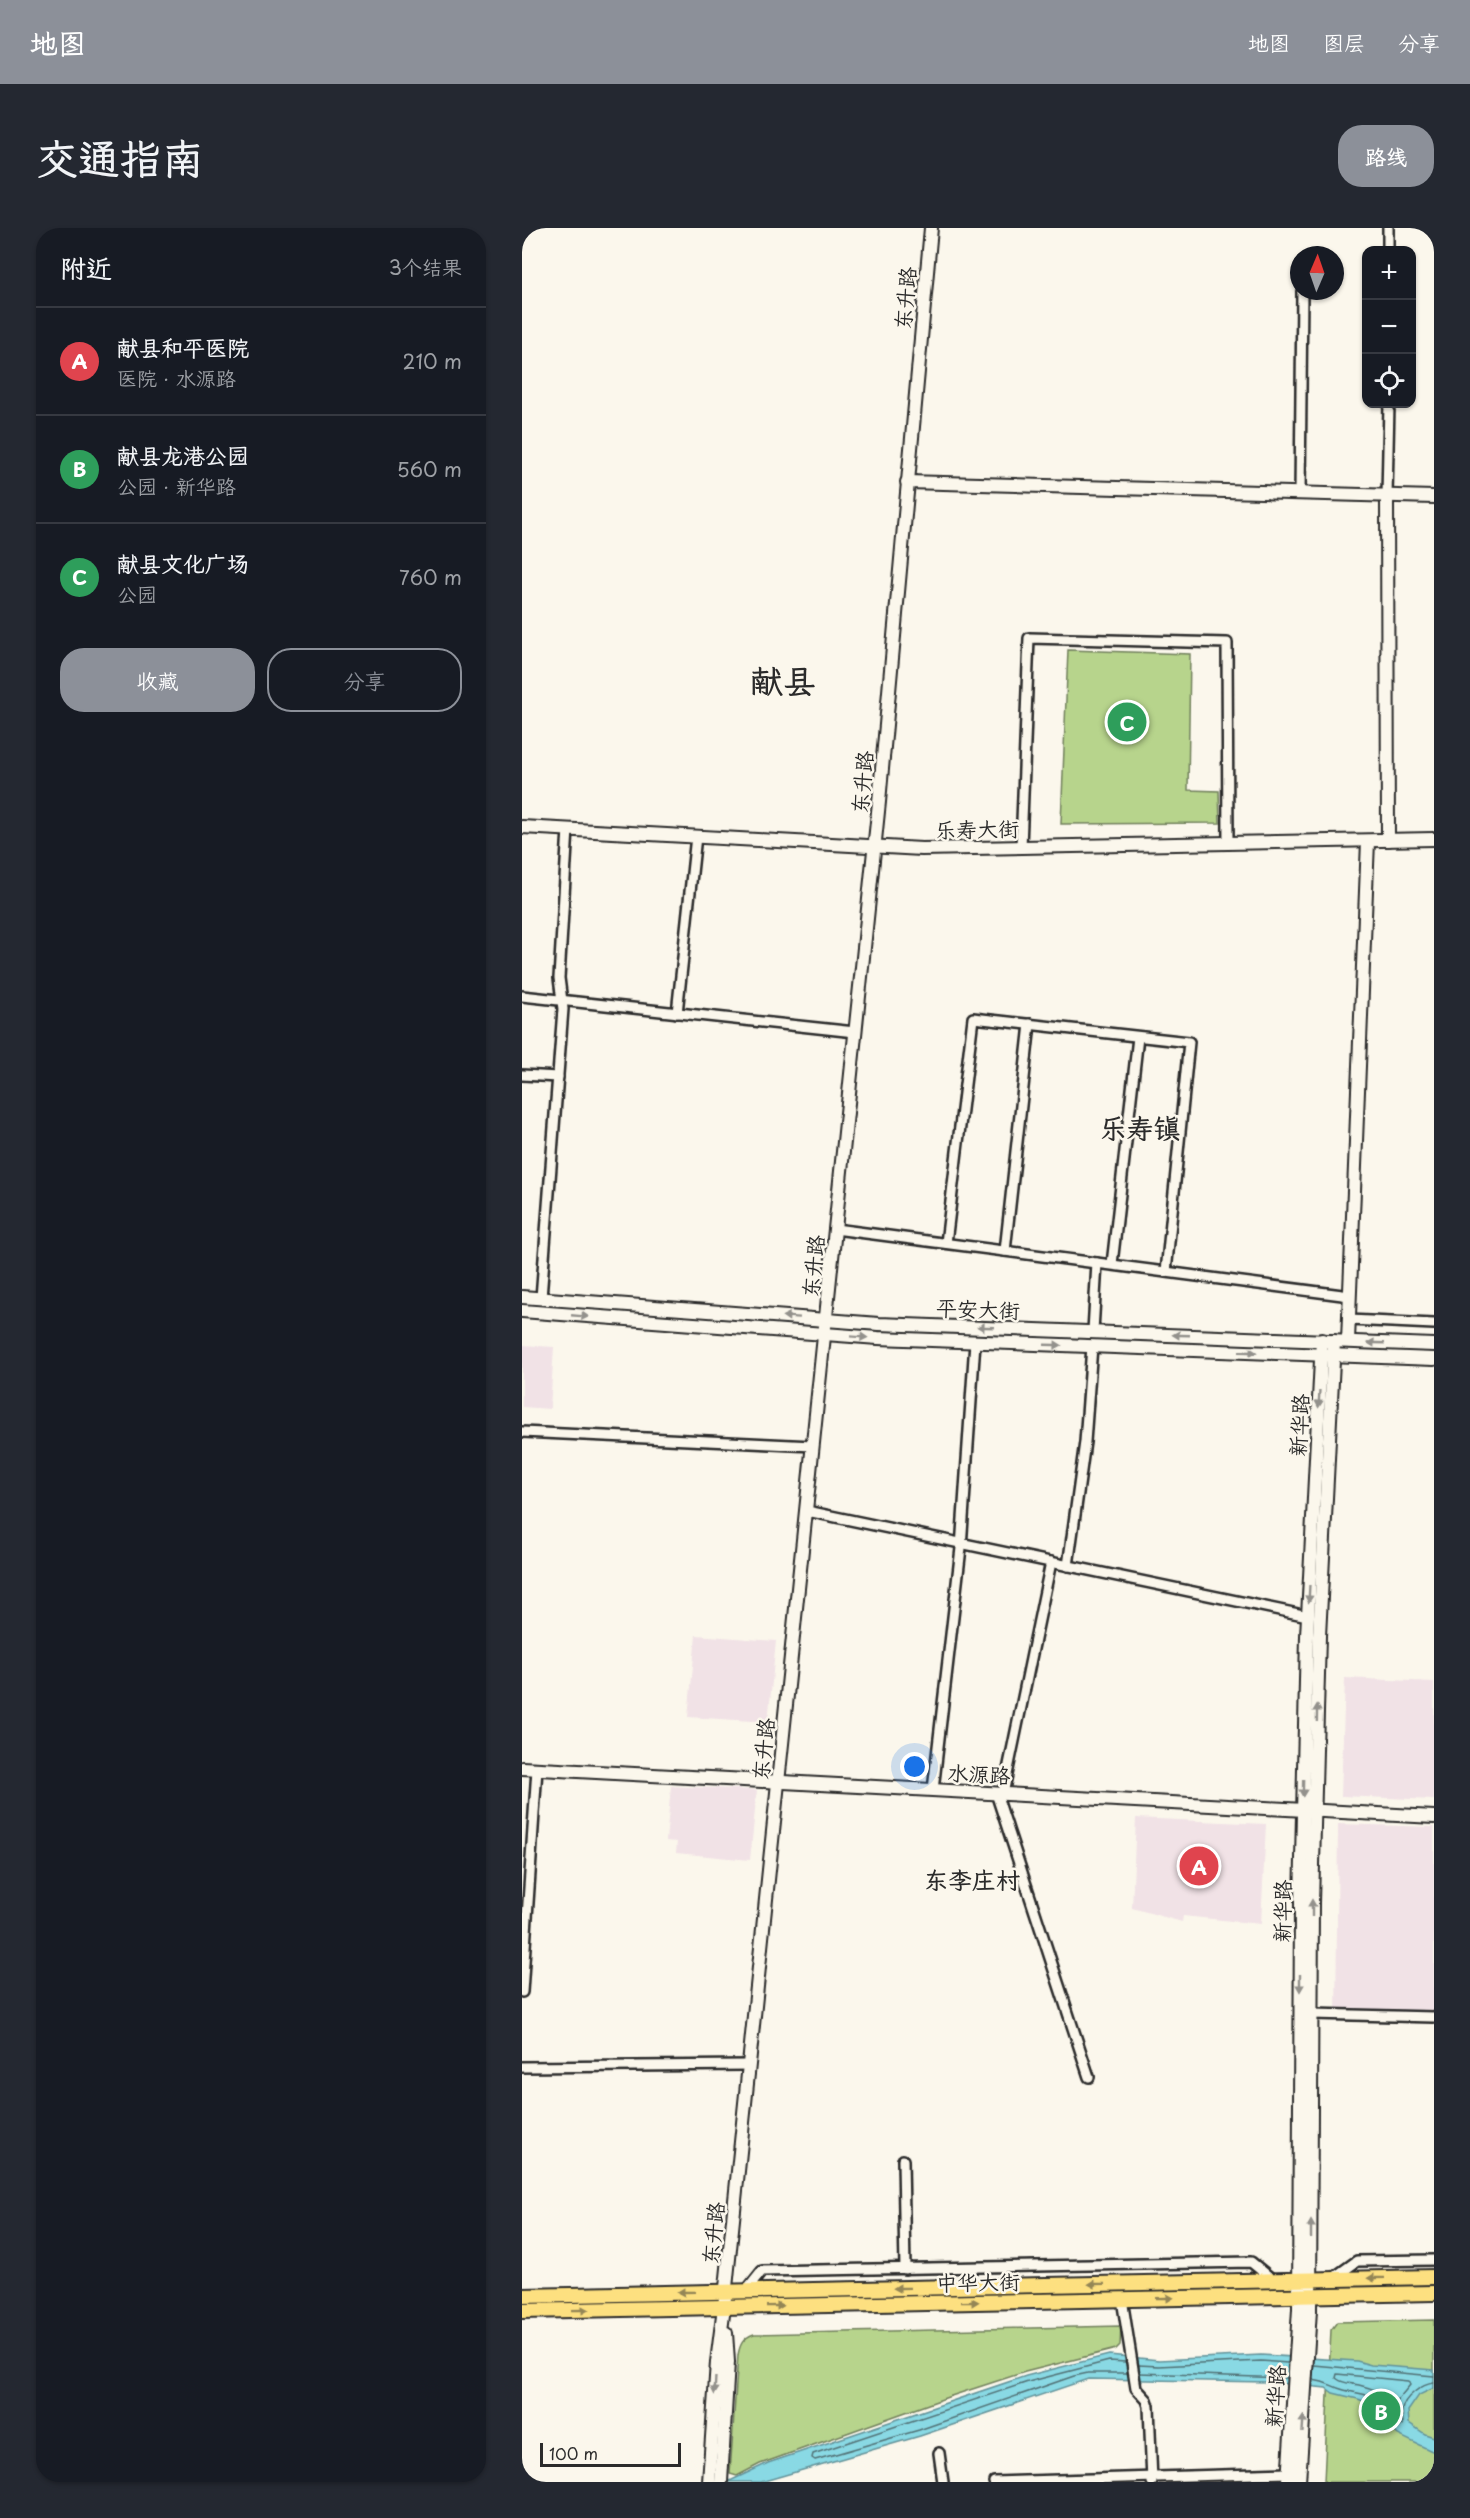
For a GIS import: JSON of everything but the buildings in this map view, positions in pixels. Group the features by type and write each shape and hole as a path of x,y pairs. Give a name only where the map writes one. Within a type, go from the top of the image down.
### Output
{"main road":[{"name":"东升路","path":"710,2482 717,2361 779,1782 874,847 931,228"},
{"path":"907,482 1434,497"},
{"path":"1387,496 1388,840"},
{"name":"乐寿大街","path":"522,826 922,849 1434,839"},
{"path":"1348,1341 1368,840"},
{"name":"平安大街","path":"522,1297 826,1320 1434,1345"},
{"name":"平安大街","path":"522,1311 825,1334 975,1342 1434,1359"},
{"name":"新华路","path":"1305,2280 1312,2014 1308,1616 1328,1341"},
{"name":"新华路","path":"1299,2482 1305,2295 1309,1810 1319,1636 1327,1355"},
{"name":"水源路","path":"522,1768 1434,1817"},
{"name":"中华大街","path":"522,2295 1434,2277"},
{"name":"中华大街","path":"522,2311 1434,2293"},
{"name":"新华路","path":"1288,2477 1305,2295"},
{"name":"东升路","path":"721,2482 728,2362 724,2307"}],"street":[{"path":"1388,228 1388,246"},
{"path":"1300,494 1302,300"},
{"path":"1387,496 1389,408"},
{"path":"1021,847 1029,638 1227,643 1228,844"},
{"path":"541,1298 558,1077 561,1000 558,978 568,829"},
{"path":"677,1012 696,836"},
{"path":"522,996 855,1032"},
{"path":"946,1243 973,1018 1189,1042 1166,1272"},
{"path":"1005,1251 1030,1024"},
{"path":"1112,1264 1138,1037"},
{"path":"522,1075 558,1077"},
{"path":"835,1229 1350,1296"},
{"path":"1093,1331 1097,1263"},
{"path":"1349,1320 1434,1324"},
{"path":"933,1790 961,1543 975,1342"},
{"path":"1068,1566 1085,1442 1092,1346"},
{"path":"522,1432 813,1446"},
{"path":"807,1511 1308,1616"},
{"path":"1051,1562 999,1793 1089,2076"},
{"path":"522,1992 537,1769"},
{"path":"1312,2014 1434,2017"},
{"path":"522,2067 749,2065"},
{"path":"903,2160 905,2269"},
{"path":"1332,2279 1357,2261 1434,2260"},
{"path":"746,2291 762,2271 1251,2262 1274,2280"},
{"path":"1122,2299 1136,2388 1147,2400 1149,2406 1152,2480"},
{"path":"939,2453 943,2482"},
{"path":"996,2482 1288,2477"}],"shaded area":[{"path":"522,1345 554,1347 550,1409 522,1407"},
{"path":"696,1635 776,1641 768,1722 688,1717"},
{"path":"1345,1678 1434,1682 1434,1800 1341,1796"},
{"path":"671,1786 757,1790 750,1860 676,1853 677,1842 666,1841"},
{"path":"1136,1818 1266,1824 1261,1924 1183,1916 1182,1922 1132,1908"},
{"path":"1338,1824 1434,1827 1434,2024 1336,2021"}],"green space":[{"path":"1068,650 1190,654 1188,790 1219,791 1220,823 1061,824"},
{"path":"1434,2320 1434,2482 1324,2482 1331,2330 1337,2322"},
{"path":"1121,2326 1120,2345 1116,2349 1025,2372 760,2464 737,2476 730,2474 738,2355 743,2342 754,2334"}],"water":[{"path":"1109,2355 1159,2360 1261,2355 1357,2361 1371,2365 1434,2370 1434,2388 1419,2395 1408,2411 1409,2423 1434,2437 1434,2452 1398,2435 1391,2428 1381,2408 1333,2393 1326,2388 1268,2382 1088,2379 920,2436 761,2482 723,2482 768,2463 1026,2376"}],"place":[{"name":"献县文化广场","path":"1127,722"},
{"name":"献县和平医院","path":"1199,1866"},
{"name":"献县龙港公园","path":"1381,2411"}],"district":[{"name":"献县","path":"783,679"},
{"name":"乐寿镇","path":"1140,1126"},
{"name":"东李庄村","path":"972,1879"}]}
